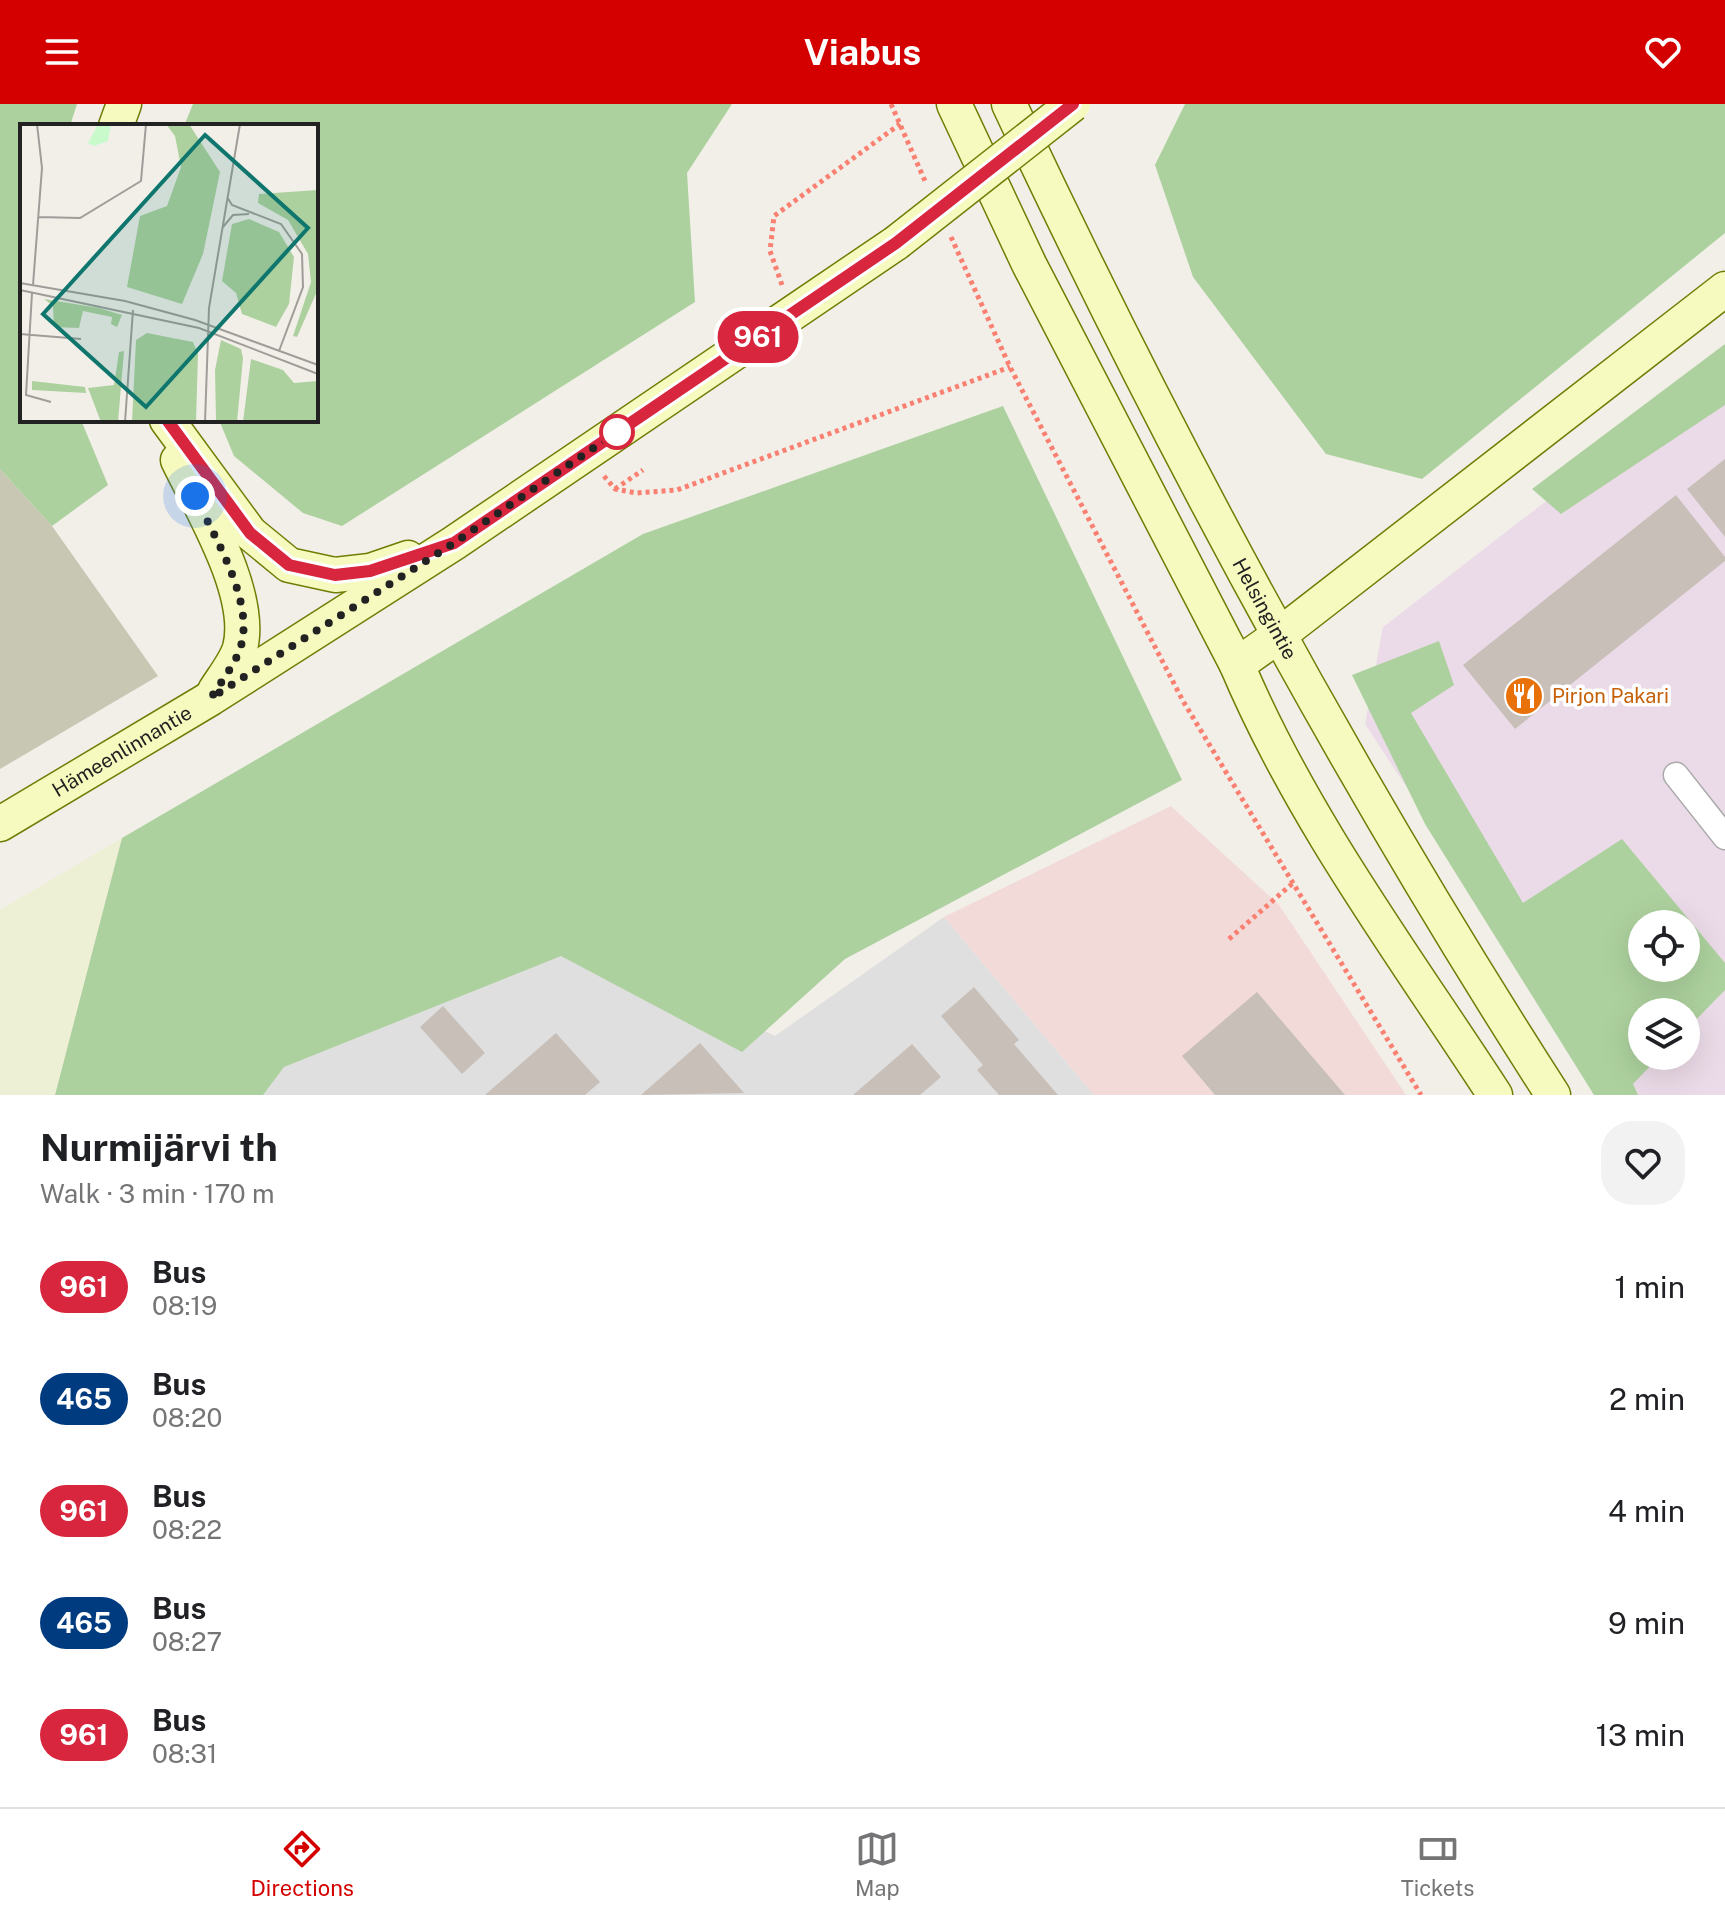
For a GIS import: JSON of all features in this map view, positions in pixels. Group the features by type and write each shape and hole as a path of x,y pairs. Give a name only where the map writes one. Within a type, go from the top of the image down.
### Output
{"main road":[{"path":"117,124 124,104"},
{"path":"954,104 1029,264 1237,665 1262,725 1386,936 1495,1095"},
{"name":"Helsingintie","path":"1009,104 1061,214 1278,636 1460,950 1553,1095"},
{"name":"Hämeenlinnantie","path":"0,824 211,698 454,543 896,243 1073,104"},
{"path":"1237,665 1725,289"},
{"path":"160,422 231,571 243,613 240,649 211,698"},
{"path":"168,422 250,533 289,565 335,575 370,571 454,543"}],"street":[{"path":"1676,775 1725,837"}],"path":[{"path":"891,104 925,181"},
{"path":"793,313 770,251 774,216 900,124"},
{"path":"945,224 1010,367 1183,701 1421,1095"},
{"path":"586,453 615,489 636,493 677,490 1010,367"},
{"path":"615,489 643,470"},
{"path":"1229,939 1293,883"}],"shaded area":[{"path":"1725,363 1725,1095 1609,1095 1365,724 1383,627"},
{"path":"0,469 52,526 158,676 0,769"},
{"path":"1171,806 1279,905 1406,1095 1094,1095 944,917"},
{"path":"122,838 55,1095 0,1095 0,910"},
{"path":"944,917 1094,1095 240,1095 274,1051 573,940 775,1036"}],"green space":[{"path":"0,104 77,104 71,124 20,124 20,422 82,422 108,485 52,526 0,469"},
{"path":"193,104 732,104 687,173 695,302 342,526 303,513 234,456 220,422 318,422 318,124 185,124"},
{"path":"1185,104 1725,104 1725,233 1422,479 1326,454 1193,277 1155,165"},
{"path":"1725,344 1725,405 1561,514 1532,489"},
{"path":"1003,406 1182,780 845,959 742,1052 561,956 284,1067 263,1095 55,1095 122,838 643,534"},
{"path":"1439,641 1454,685 1411,713 1523,903 1622,839 1681,910 1628,910 1628,982 1700,982 1700,933 1725,963 1725,990 1700,1016 1700,998 1628,998 1628,1070 1646,1070 1633,1084 1638,1095 1594,1095 1425,824 1352,675"}],"building":[{"path":"1725,459 1725,537 1687,489"},
{"path":"1676,495 1725,561 1515,729 1463,665"},
{"path":"974,987 1019,1040 1014,1044 1058,1095 999,1095 977,1070 983,1065 941,1016"},
{"path":"1257,992 1345,1095 1215,1095 1182,1056"},
{"path":"443,1006 485,1053 462,1074 420,1027"},
{"path":"556,1033 600,1082 585,1095 485,1095"},
{"path":"700,1043 744,1093 641,1095"},
{"path":"912,1044 941,1077 920,1095 853,1095"}],"bus line":[{"name":"961","path":"168,422 250,533 289,565 335,575 370,571 454,543 896,243 1073,104"}],"place":[{"name":"Pirjon Pakari","path":"1524,696"}],"route":[{"path":"195,496 231,571 243,613 240,649 211,698 454,543 617,432"}]}
